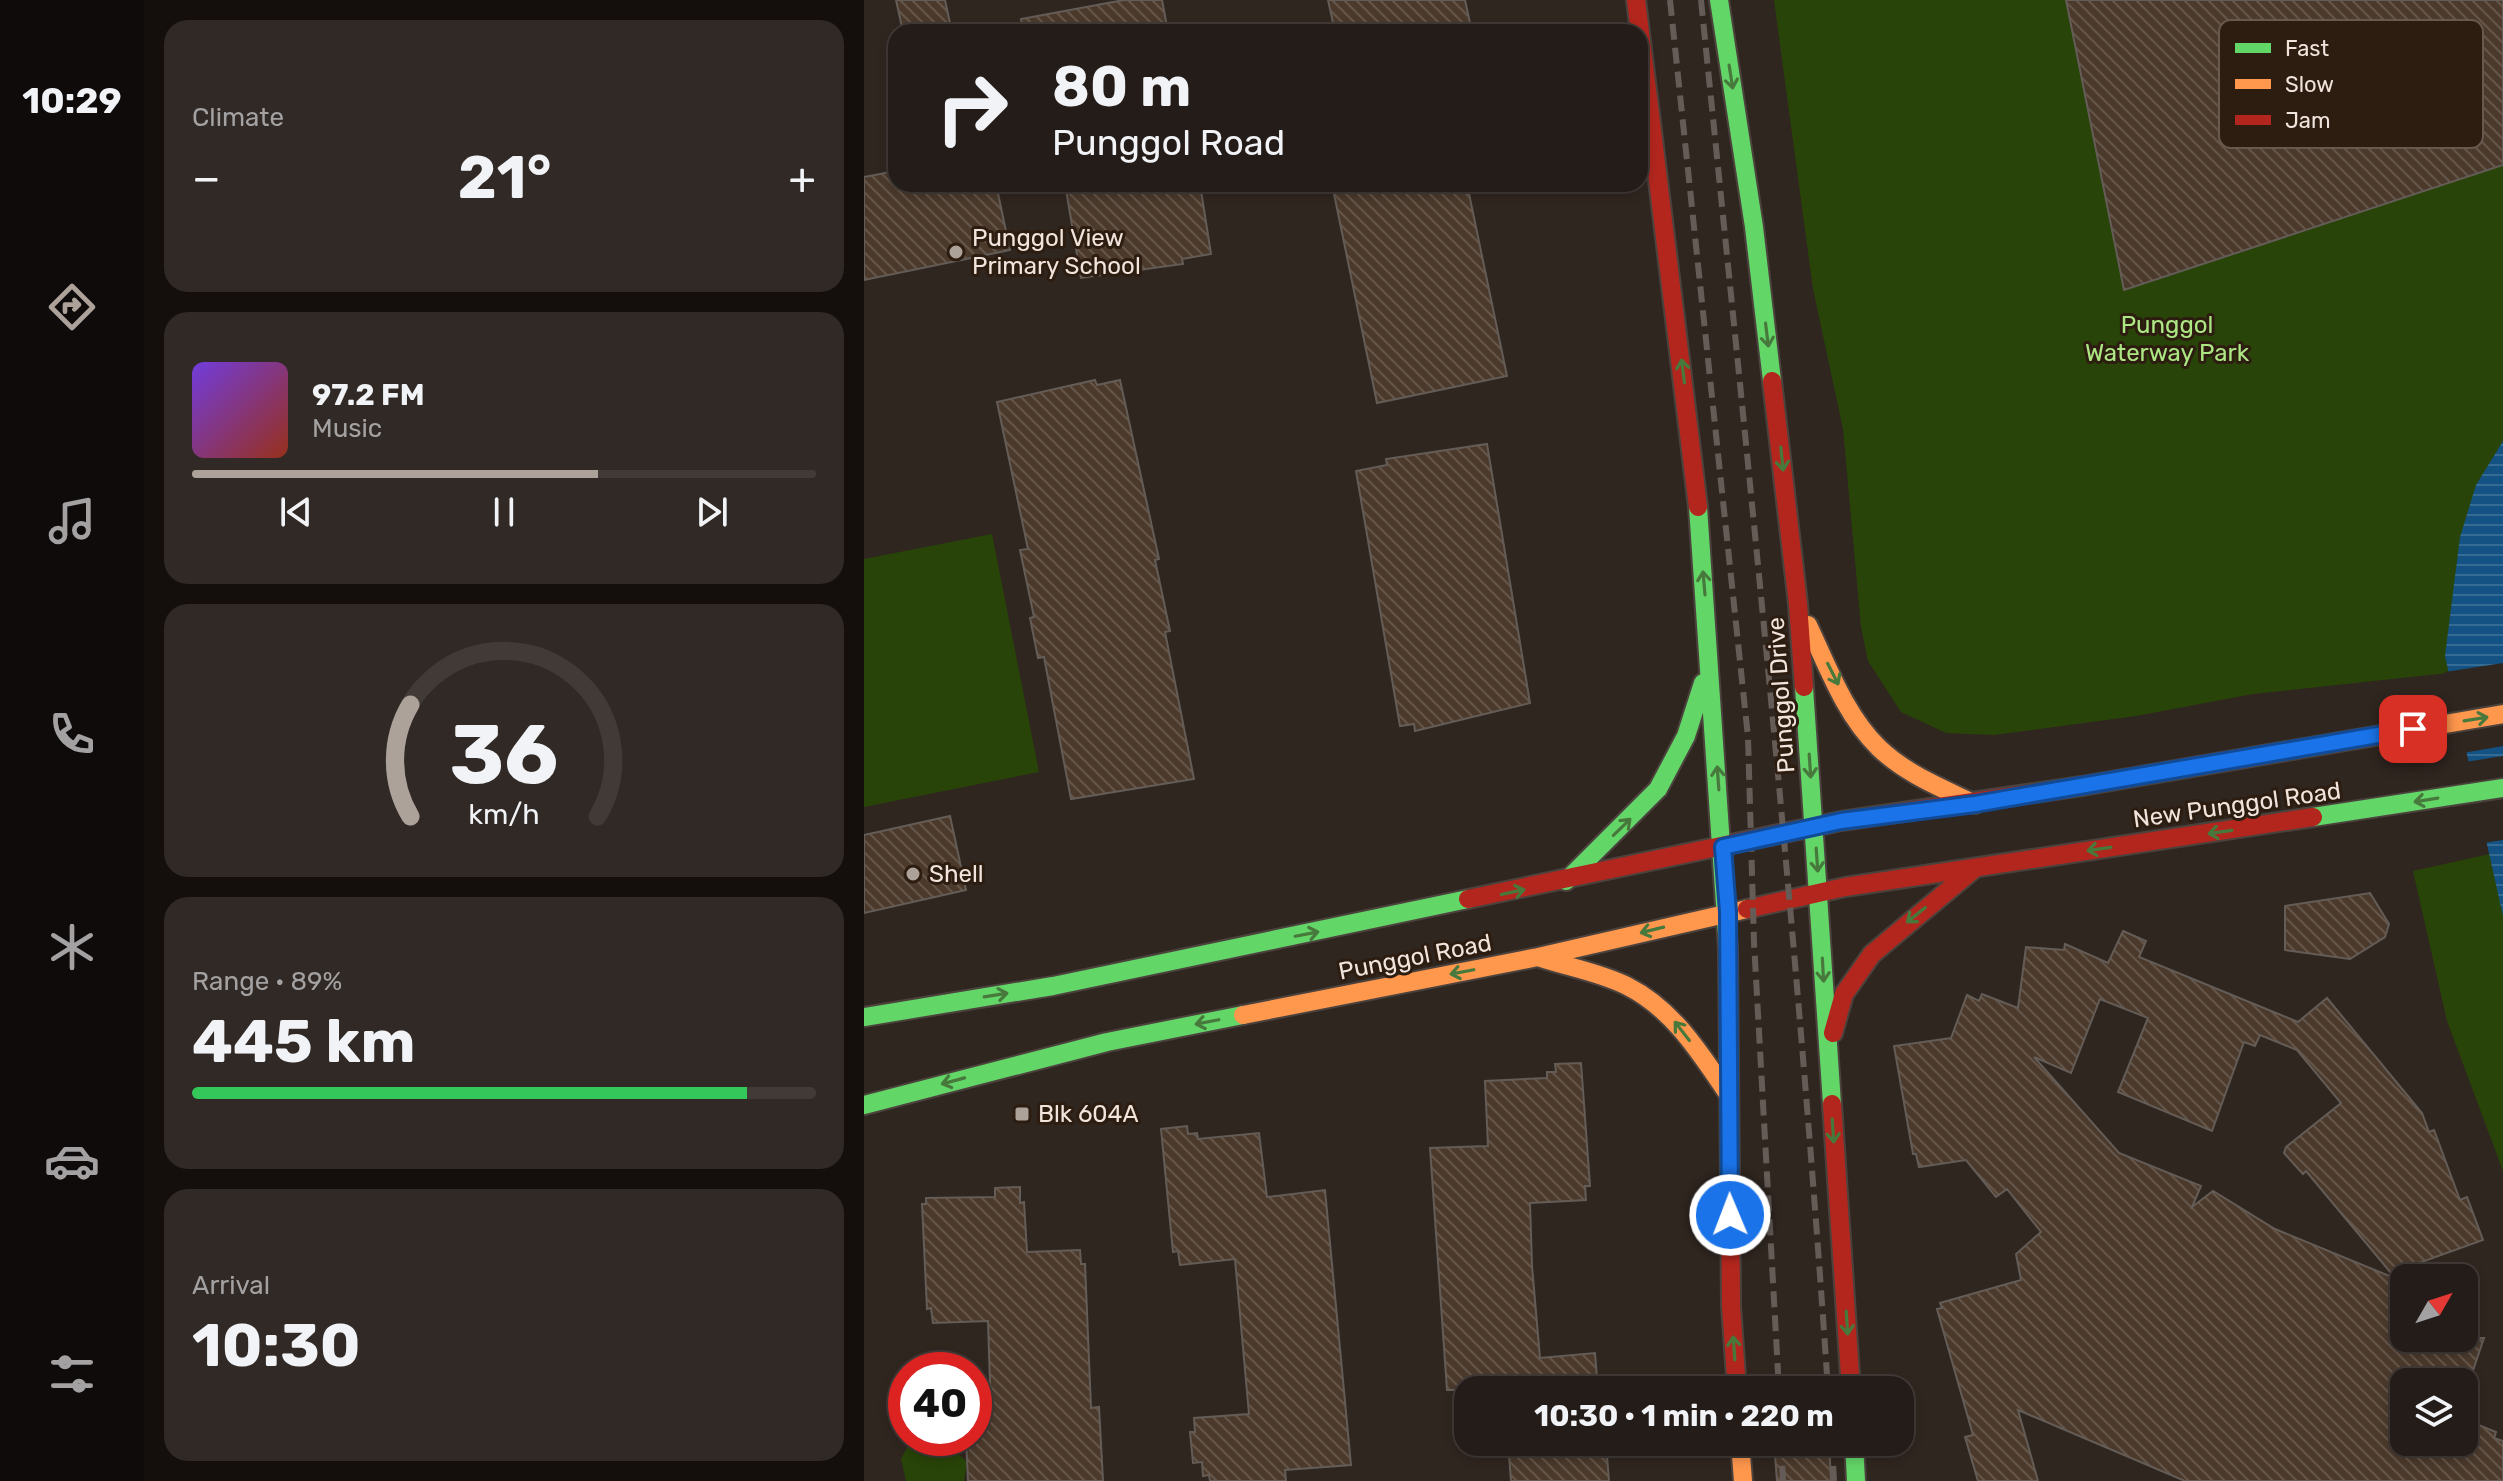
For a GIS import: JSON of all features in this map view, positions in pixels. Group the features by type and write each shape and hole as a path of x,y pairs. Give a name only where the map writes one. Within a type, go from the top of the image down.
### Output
{"main road":[{"path":"1636,0 1639,24"},
{"name":"Punggol Drive","path":"1719,0 1754,227 1798,604 1850,1376"},
{"path":"1648,94 1693,448 1728,912 1731,1306 1736,1376"},
{"path":"1798,604 1857,721 1871,740 1903,765 1975,804"},
{"path":"1566,881 1644,805 1670,770 1710,661"},
{"name":"New Punggol Road","path":"1975,804 2503,714"},
{"name":"New Punggol Road","path":"1977,866 2265,826 2503,788"},
{"name":"Punggol Road","path":"864,1017 1053,986 1815,827 1975,804"},
{"path":"1827,1054 1844,994 1872,954 1977,866"},
{"name":"Punggol Road","path":"864,1105 1107,1042 1538,957 1819,892 1977,866"},
{"path":"1538,957 1627,986 1655,1003 1670,1016 1728,1094"},
{"path":"1741,1456 1743,1481"},
{"path":"1855,1456 1856,1481"}],"green space":[{"name":"Punggol Waterway Park","path":"1774,0 2503,0 2503,667 2253,694 2136,716 1994,735 1946,733 1901,712 1868,661 1861,627 1843,429 1813,289"},
{"path":"992,534 1039,772 864,807 864,559"},
{"path":"2503,851 2503,1171 2447,1021 2413,871"},
{"path":"903,1456 961,1456 967,1462 964,1481 906,1481"}],"water":[{"path":"2503,441 2503,916 2445,656 2460,537 2476,485"}],"pier":[{"path":"2503,663 2503,746 2463,753 2445,672"},
{"path":"2503,756 2503,840 2483,843 2465,762"}],"building":[{"path":"896,0 945,0 950,23 901,24"},
{"path":"1124,0 1162,0 1166,24 1022,24 1021,19"},
{"path":"1328,0 1465,0 1470,24 1333,24"},
{"path":"2066,0 2503,0 2503,165 2124,290"},
{"path":"888,172 888,192 998,192 1010,250 864,280 864,177"},
{"path":"1066,192 1201,192 1211,254 1182,259 1183,264 1081,278"},
{"path":"1334,192 1469,192 1507,376 1377,403"},
{"path":"1095,380 1097,385 1120,380 1159,559 1155,560 1170,631 1165,632 1194,779 1071,799 1044,657 1038,658 1030,618 1034,617 1020,550 1028,549 997,402"},
{"path":"1487,444 1530,703 1415,731 1414,724 1400,726 1356,471 1387,465 1386,459"},
{"name":"Shell","path":"950,816 966,890 864,913 864,835"},
{"path":"2370,893 2389,924 2385,937 2350,959 2285,950 2285,906"},
{"path":"2123,931 2146,941 2139,957 2298,1022 2327,998 2422,1113 2429,1132 2434,1130 2460,1200 2467,1197 2483,1240 2416,1264 2390,1264 2390,1272 2306,1171 2303,1174 2284,1153 2286,1147 2341,1103 2297,1050 2260,1035 2255,1046 2244,1042 2212,1131 2118,1092 2148,1018 2100,999 2071,1073 2034,1057 2119,1153 2201,1186 2192,1207 2213,1191 2275,1229 2390,1276 2390,1352 2478,1352 2478,1338 2484,1338 2474,1368 2390,1368 2390,1456 2478,1456 2478,1425 2496,1432 2494,1438 2503,1441 2503,1481 2185,1481 2018,1410 2038,1481 1978,1481 1965,1437 1973,1435 1937,1309 1942,1308 1940,1303 2021,1280 2016,1254 2041,1232 2007,1189 1996,1197 1966,1160 1919,1167 1916,1154 1913,1154 1894,1046 1951,1038 1967,995 1979,1001 1982,994 2018,1008 2026,947 2064,950 2065,944 2108,963"},
{"path":"1581,1063 1590,1186 1585,1186 1586,1200 1530,1203 1540,1358 1595,1353 1597,1376 1454,1376 1454,1390 1447,1390 1430,1148 1488,1146 1485,1081 1547,1078 1547,1072 1556,1072 1555,1064"},
{"path":"1187,1126 1188,1134 1197,1133 1198,1139 1259,1133 1267,1197 1325,1190 1351,1465 1285,1470 1286,1481 1210,1481 1209,1475 1203,1476 1202,1462 1193,1463 1190,1432 1195,1432 1194,1418 1249,1414 1235,1259 1180,1265 1178,1251 1173,1252 1161,1129"},
{"path":"1020,1187 1027,1252 1080,1250 1081,1264 1085,1264 1091,1408 1099,1407 1103,1481 968,1481 967,1456 992,1456 992,1352 989,1352 988,1321 933,1323 931,1308 927,1309 922,1204 926,1204 926,1198 995,1197 995,1188"},
{"path":"1509,1456 1607,1456 1609,1481 1511,1481"},
{"path":"1775,1456 1830,1456 1831,1481 1777,1481"}],"railway":[{"path":"1670,0 1748,737 1754,942 1778,1376"},
{"path":"1701,0 1787,868 1827,1376"},
{"path":"1782,1456 1783,1481"},
{"path":"1833,1456 1834,1481"}],"traffic: fast":[{"path":"1719,0 1754,227 1772,381"},
{"path":"1698,507 1728,949"},
{"path":"1566,881 1658,789 1686,736 1703,683"},
{"path":"1804,687 1832,1104"},
{"path":"2313,817 2503,788"},
{"path":"864,1017 1053,986 1468,899"},
{"path":"864,1105 1107,1042 1243,1015"},
{"path":"1855,1456 1856,1481"}],"traffic: slow":[{"path":"1808,625 1847,706 1879,748 1913,773 1975,804"},
{"path":"2082,786 2503,714"},
{"path":"1243,1015 1538,957 1747,909"},
{"path":"1538,957 1605,977 1643,996 1672,1019 1728,1094"},
{"path":"1741,1456 1743,1481"}],"traffic: jam":[{"path":"1636,0 1639,24"},
{"path":"1648,98 1698,507"},
{"path":"1772,381 1798,604 1804,687"},
{"path":"1468,899 1841,821 2082,786"},
{"path":"1747,909 1845,887 2313,817"},
{"path":"1833,1033 1844,994 1872,954 1975,868"},
{"path":"1728,949 1731,1306 1736,1376"},
{"path":"1832,1104 1850,1376"}],"place":[{"name":"Punggol View Primary School","path":"956,252"},
{"name":"Shell","path":"913,874"},
{"name":"Blk 604A","path":"1022,1114"}],"route":[{"path":"1730,1215 1728,912 1723,847 1841,821 1975,804 2413,729"}]}
